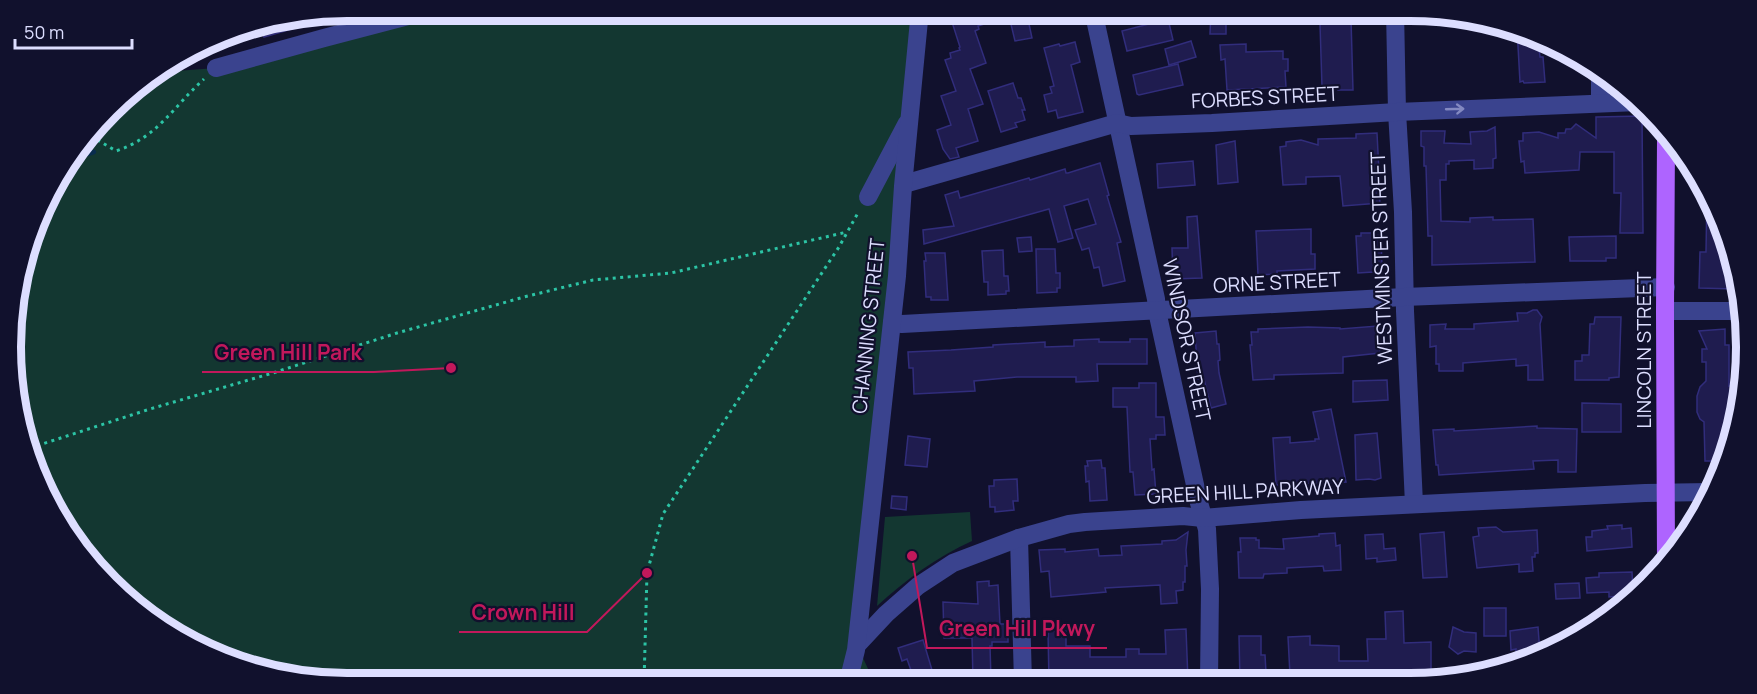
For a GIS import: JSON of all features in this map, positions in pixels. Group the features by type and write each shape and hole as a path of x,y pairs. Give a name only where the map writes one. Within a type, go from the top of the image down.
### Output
{"main road":[{"name":"LINCOLN STREET","path":"1666,145 1666,549"}],"street":[{"path":"216,68 389,21"},
{"name":"CHANNING STREET","path":"857,645 892,323 919,21"},
{"name":"WINDSOR STREET","path":"1095,21 1157,311 1207,529 1209,673"},
{"name":"WESTMINSTER STREET","path":"1395,21 1404,297 1414,504"},
{"path":"1600,82 1600,103"},
{"name":"FORBES STREET","path":"904,184 1117,123 1131,126 1212,123 1397,111 1625,102"},
{"path":"868,196 910,117"},
{"name":"ORNE STREET","path":"892,323 1666,286"},
{"path":"1665,311 1734,311"},
{"name":"GREEN HILL PARKWAY","path":"850,673 857,645 886,614 918,586 953,564 1019,538 1056,527 1085,522 1183,516 1203,518 1414,504 1701,492"},
{"path":"1019,538 1023,673"}],"path":[{"path":"96,139 116,151 148,136 188,93 216,68"},
{"path":"644,673 647,573 663,514 847,232 868,196"},
{"path":"36,446 397,333 524,297 593,280 671,273 847,232"}],"green space":[{"path":"393,21 919,21 857,645 870,673 347,673 304,670 242,656 203,639 166,618 116,578 76,528 55,491 38,452 27,411 22,368 22,326 27,283 38,242 65,184 88,149 116,116 149,88 174,71 216,68"},
{"path":"970,512 972,541 922,570 877,606 885,517"}],"building":[{"path":"952,21 994,21 978,26 979,29 975,31 986,63 970,69 983,104 968,109 978,141 956,148 959,157 950,159 943,149 937,130 951,125 941,96 956,91 945,60 951,58 950,53 960,50"},
{"path":"1010,21 1028,21 1032,38 1015,41"},
{"path":"1168,21 1173,40 1127,51 1122,31"},
{"path":"1211,21 1226,21 1226,34 1210,34"},
{"path":"1328,21 1351,21 1353,90 1322,87 1320,24 1328,24"},
{"path":"302,24 302,26 264,37 263,32"},
{"path":"1518,39 1539,48 1540,57 1543,57 1545,82 1520,82"},
{"path":"1191,41 1196,57 1169,65 1165,49"},
{"path":"1075,42 1080,62 1071,65 1083,112 1058,118 1056,110 1048,112 1044,95 1052,93 1050,87 1054,86 1044,48"},
{"path":"1246,44 1246,52 1283,51 1283,59 1288,59 1288,71 1285,71 1286,87 1227,90 1225,59 1221,60 1220,45"},
{"path":"1178,64 1183,85 1137,94 1133,75"},
{"path":"1013,83 1025,110 1022,110 1025,120 1015,123 1017,127 1001,132 988,91"},
{"path":"1596,117 1642,117 1643,233 1620,233 1621,193 1614,193 1614,152 1580,152 1579,170 1525,173 1524,161 1521,162 1519,141 1523,141 1523,133 1539,132 1558,138 1558,133 1565,133 1566,129 1571,129 1576,124 1596,138"},
{"path":"1495,127 1496,158 1493,159 1493,168 1474,169 1474,160 1449,161 1449,164 1446,164 1446,180 1440,180 1441,221 1470,222 1470,218 1493,217 1493,220 1533,219 1535,262 1432,265 1432,236 1428,236 1426,166 1424,166 1424,147 1421,146 1421,131 1445,131 1444,143 1471,144 1470,132 1487,131"},
{"path":"1377,133 1380,203 1343,206 1340,176 1306,177 1306,184 1283,185 1280,147 1286,146 1286,142 1301,140 1318,145 1318,139 1356,138 1356,134"},
{"path":"1235,141 1238,182 1218,184 1216,145"},
{"path":"1193,161 1195,185 1158,188 1157,164"},
{"path":"1100,163 1121,242 1117,243 1125,281 1103,286 1099,267 1094,268 1089,248 1082,250 1075,230 1096,224 1088,199 1064,206 1073,238 1058,242 1049,209 924,244 923,230 954,226 945,195 958,191 960,198 1065,169 1068,173"},
{"path":"1707,213 1719,242 1731,289 1699,288 1700,252 1706,252"},
{"path":"1197,216 1202,278 1173,279 1172,248 1188,248 1187,217"},
{"path":"1311,229 1311,254 1315,254 1315,269 1277,271 1277,274 1258,275 1256,231"},
{"path":"1361,233 1381,235 1382,267 1373,268 1373,272 1358,273 1356,236 1361,236"},
{"path":"1616,236 1616,258 1606,258 1606,261 1570,261 1569,237"},
{"path":"1031,237 1032,251 1019,252 1017,238"},
{"path":"1036,249 1055,249 1056,273 1060,273 1060,288 1057,288 1057,292 1037,293"},
{"path":"1003,250 1004,276 1008,276 1009,291 1006,291 1006,294 988,295 988,282 984,282 982,251"},
{"path":"925,253 945,253 948,300 931,300 931,297 926,297"},
{"path":"1537,310 1542,317 1540,324 1543,380 1528,380 1528,365 1516,366 1516,359 1463,363 1463,371 1439,371 1439,364 1436,364 1436,346 1430,347 1430,325 1446,324 1445,329 1474,329 1474,324 1518,321 1517,313 1527,313"},
{"path":"1595,317 1621,317 1619,377 1609,378 1609,380 1575,380 1575,361 1582,361 1582,355 1589,355 1590,324 1594,324"},
{"path":"1378,326 1380,353 1343,357 1343,373 1274,375 1274,379 1253,380 1251,332 1258,332 1258,329 1308,327 1340,329"},
{"path":"1725,329 1725,345 1729,345 1729,386 1733,385 1733,390 1730,411 1715,461 1705,461 1704,422 1697,412 1697,396 1700,387 1706,381 1706,362 1702,362 1702,349 1707,349 1699,331"},
{"path":"1216,331 1217,344 1219,344 1219,373 1226,404 1211,408 1204,379 1198,379 1195,333"},
{"path":"1099,339 1099,342 1130,342 1130,339 1147,339 1147,364 1097,364 1098,381 1076,382 1076,377 1017,377 974,381 975,391 914,394 913,368 909,368 908,352 1045,342 1045,347 1074,346 1074,340"},
{"path":"1387,380 1388,400 1353,402 1353,381"},
{"path":"1139,383 1156,383 1156,417 1164,417 1165,435 1156,435 1156,439 1150,439 1156,494 1135,495 1133,472 1130,472 1127,407 1113,407 1113,388 1139,388"},
{"path":"1582,403 1621,404 1621,432 1582,432"},
{"path":"1331,409 1346,482 1276,485 1273,438 1290,437 1290,443 1319,439 1313,412"},
{"path":"1537,426 1537,428 1577,429 1576,472 1558,472 1558,460 1533,461 1534,469 1439,475 1433,430 1454,429 1454,431"},
{"path":"1377,433 1381,478 1356,480 1355,435"},
{"path":"908,436 930,439 927,467 905,465"},
{"path":"1101,460 1102,468 1105,468 1107,500 1090,501 1089,481 1086,482 1085,466 1088,466 1087,461"},
{"path":"1017,479 1018,501 1013,501 1014,510 995,512 995,507 990,507 989,486 994,486 994,480"},
{"path":"892,496 907,497 906,510 891,508"},
{"path":"1622,525 1622,529 1631,528 1632,547 1587,551 1586,537 1592,537 1592,531 1608,529 1607,526"},
{"path":"1496,527 1503,532 1537,530 1538,553 1532,557 1533,571 1519,572 1519,564 1477,568 1473,537 1479,536 1478,528"},
{"path":"1188,532 1185,582 1183,582 1183,590 1176,591 1177,603 1161,604 1160,585 1105,588 1106,592 1051,597 1049,571 1041,572 1039,550 1065,549 1065,552 1098,549 1099,556 1122,555 1121,546 1162,544 1162,541 1176,540"},
{"path":"1444,532 1447,577 1423,578 1420,534"},
{"path":"1335,533 1336,546 1340,545 1341,570 1324,571 1323,566 1287,568 1287,573 1264,574 1263,578 1239,578 1240,538 1256,538 1259,540 1259,548 1284,549 1283,539"},
{"path":"1383,534 1384,549 1395,548 1396,560 1377,562 1377,558 1366,559 1365,535"},
{"path":"1632,572 1633,585 1620,596 1609,597 1609,592 1587,593 1586,578 1599,577 1599,573"},
{"path":"989,581 989,586 998,585 1000,624 1008,624 1008,642 992,642 990,646 991,673 973,673 972,638 944,638 943,602 978,604 977,582"},
{"path":"1579,583 1580,598 1556,599 1555,584"},
{"path":"1484,608 1506,608 1506,636 1484,636"},
{"path":"1403,611 1404,643 1431,642 1431,672 1290,673 1288,637 1310,636 1310,645 1339,646 1339,661 1368,661 1367,639 1386,639 1385,612"},
{"path":"1453,627 1464,632 1476,633 1476,652 1464,651 1458,654 1449,647"},
{"path":"1538,627 1539,646 1527,651 1511,650 1510,631"},
{"path":"1186,629 1188,673 1049,673 1048,631 1066,631 1066,646 1090,646 1090,657 1126,657 1126,649 1139,649 1139,654 1166,654 1165,630"},
{"path":"1239,636 1261,636 1261,655 1265,655 1266,672 1240,673"},
{"path":"923,640 932,670 912,673 907,659 902,661 898,648"}],"waterway":[{"path":"84,155 94,152"}],"place":[{"name":"Green Hill Park","path":"451,368"},
{"name":"Green Hill Pkwy","path":"912,556"},
{"name":"Crown Hill","path":"647,573"}]}
